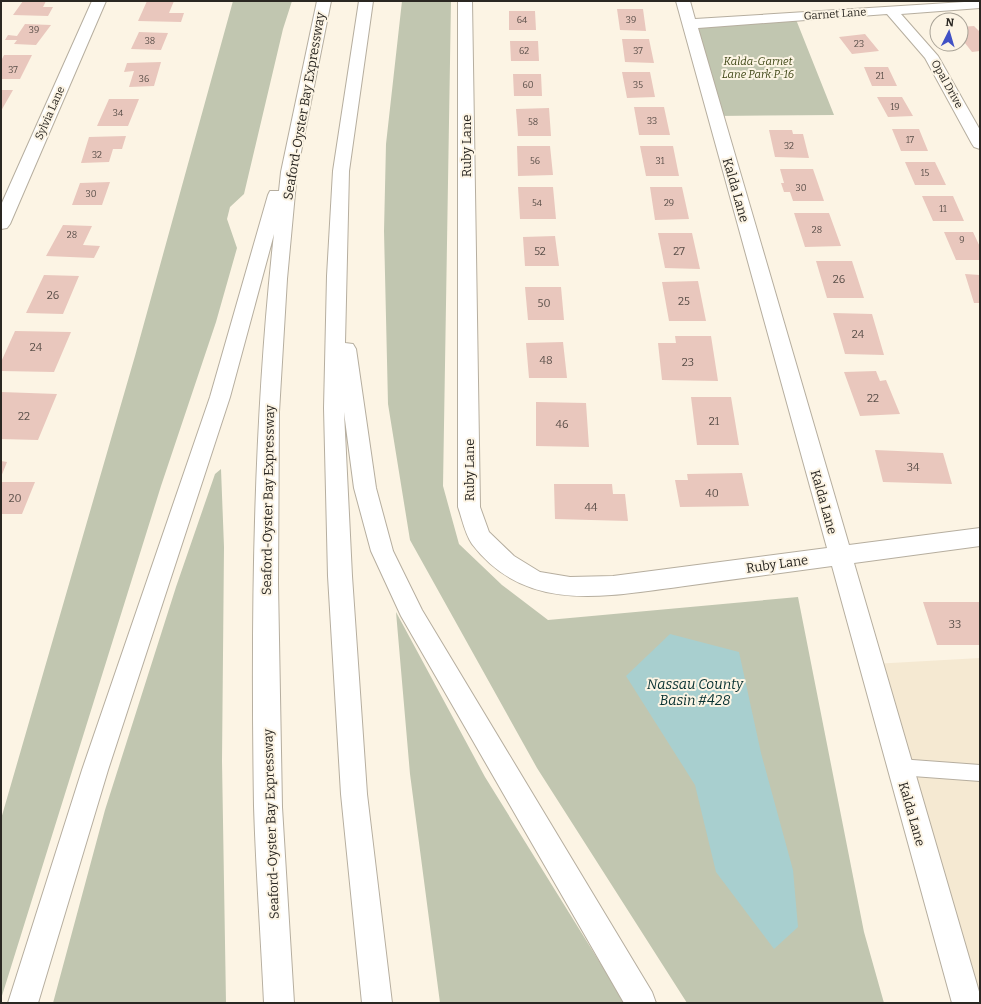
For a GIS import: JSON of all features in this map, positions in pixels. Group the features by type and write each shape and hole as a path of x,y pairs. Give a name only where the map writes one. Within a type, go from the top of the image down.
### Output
{"main road":[{"name":"Sylvia Lane","path":"1,224 99,1"},
{"name":"Seaford-Oyster Bay Expressway","path":"280,1003 268,807 266,583 269,412 278,279 289,172 306,81 324,1"},
{"path":"366,1 353,81 341,171 336,276 334,408 340,576 354,794 378,1003"},
{"name":"Ruby Lane","path":"465,1 469,507 480,537 506,563 535,580 570,587 613,586 980,537"},
{"name":"Kalda Lane","path":"683,1 839,556 967,1003"},
{"name":"Garnet Lane","path":"689,24 980,4"},
{"name":"Opal Drive","path":"891,10 931,56 980,144"},
{"path":"23,1003 95,770 220,396 251,290 306,81"},
{"path":"336,276 364,488 382,551 413,616 641,1003"}],"lane":[{"path":"899,767 980,773"}],"shaded area":[{"path":"980,658 980,1003 873,664"}],"green space":[{"path":"233,1 292,1 283,29 244,194 230,207 227,219 237,248 216,322 161,486 1,999 1,819 135,356"},
{"path":"402,1 451,1 443,486 459,544 502,585 548,620 798,597 864,932 884,1003 687,1003 537,768 410,540 388,404 384,231 386,144"},
{"name":"Kalda-Garnet Lane Park P-16","path":"795,17 834,115 715,116 689,24"},
{"path":"221,469 224,547 222,761 226,1003 53,1003 105,810 176,587 215,474"},
{"path":"396,612 485,777 625,1003 440,1003 410,774"}],"water":[{"name":"Nassau County Basin #428","path":"670,634 739,652 761,753 793,870 798,927 774,949 716,872 695,785 626,676"}],"building":[{"path":"23,1 46,1 43,7 53,7 48,16 13,15"},
{"path":"147,1 174,1 169,13 184,13 181,22 138,21"},
{"path":"617,9 643,9 646,31 620,30"},
{"path":"509,11 535,11 536,30 509,30"},
{"path":"25,24 51,25 36,45 14,44 17,40 5,40 8,35 17,36"},
{"path":"969,26 974,26 980,32 980,51 972,52 969,48"},
{"path":"139,32 168,33 161,50 131,49"},
{"path":"865,34 879,51 852,54 839,37"},
{"path":"622,39 649,39 654,63 625,62"},
{"path":"510,41 538,41 539,61 511,61"},
{"path":"4,55 32,55 20,79 1,79 1,61"},
{"path":"161,62 154,86 129,87 134,71 124,72 127,63"},
{"path":"864,67 888,67 897,86 872,86"},
{"path":"622,72 650,72 655,97 627,98"},
{"path":"513,74 541,74 542,96 514,96"},
{"path":"1,90 13,90 1,111"},
{"path":"877,97 902,97 913,116 888,117"},
{"path":"109,99 139,99 128,126 97,126"},
{"path":"634,107 664,107 670,135 639,135"},
{"path":"549,108 551,136 518,136 516,109"},
{"path":"892,129 919,129 928,151 901,151"},
{"path":"769,130 792,130 793,134 803,134 809,158 775,157"},
{"path":"126,136 122,149 113,149 109,162 81,163 89,137"},
{"path":"517,146 550,146 553,175 518,176"},
{"path":"640,146 673,146 679,176 646,176"},
{"path":"905,162 935,162 946,185 915,185"},
{"path":"780,169 813,169 824,201 793,201 790,192 784,192 781,183 784,183"},
{"path":"110,182 102,205 72,205 80,183"},
{"path":"518,187 553,187 556,219 520,219"},
{"path":"650,187 682,187 689,219 655,220"},
{"path":"922,196 953,196 964,221 933,221"},
{"path":"794,213 829,213 841,246 805,247"},
{"path":"63,225 92,226 83,245 100,246 94,258 46,256"},
{"path":"944,232 973,232 980,247 980,260 956,260"},
{"path":"658,233 692,233 700,269 665,268"},
{"path":"555,236 559,266 525,266 523,237"},
{"path":"816,261 852,261 864,298 827,298"},
{"path":"965,274 980,275 980,303 974,303"},
{"path":"44,275 79,276 63,314 26,313"},
{"path":"698,281 706,321 669,321 662,282"},
{"path":"525,287 561,287 564,320 528,320"},
{"path":"833,313 872,314 884,355 845,354"},
{"path":"15,331 71,332 54,372 1,371 1,362"},
{"path":"675,336 711,336 718,381 662,380 658,343 676,343"},
{"path":"563,342 567,378 529,378 526,343"},
{"path":"876,371 880,381 886,380 900,414 860,416 844,372"},
{"path":"1,392 57,394 38,440 1,439"},
{"path":"691,397 731,397 739,445 697,445"},
{"path":"536,402 586,403 589,447 536,446"},
{"path":"875,450 943,453 952,484 883,482"},
{"path":"1,461 7,462 1,477"},
{"path":"742,473 749,506 680,507 675,480 688,480 687,474"},
{"path":"1,482 35,482 22,514 1,514"},
{"path":"554,484 612,484 613,494 625,494 628,521 555,519"},
{"path":"923,602 980,602 980,645 937,645"}]}
